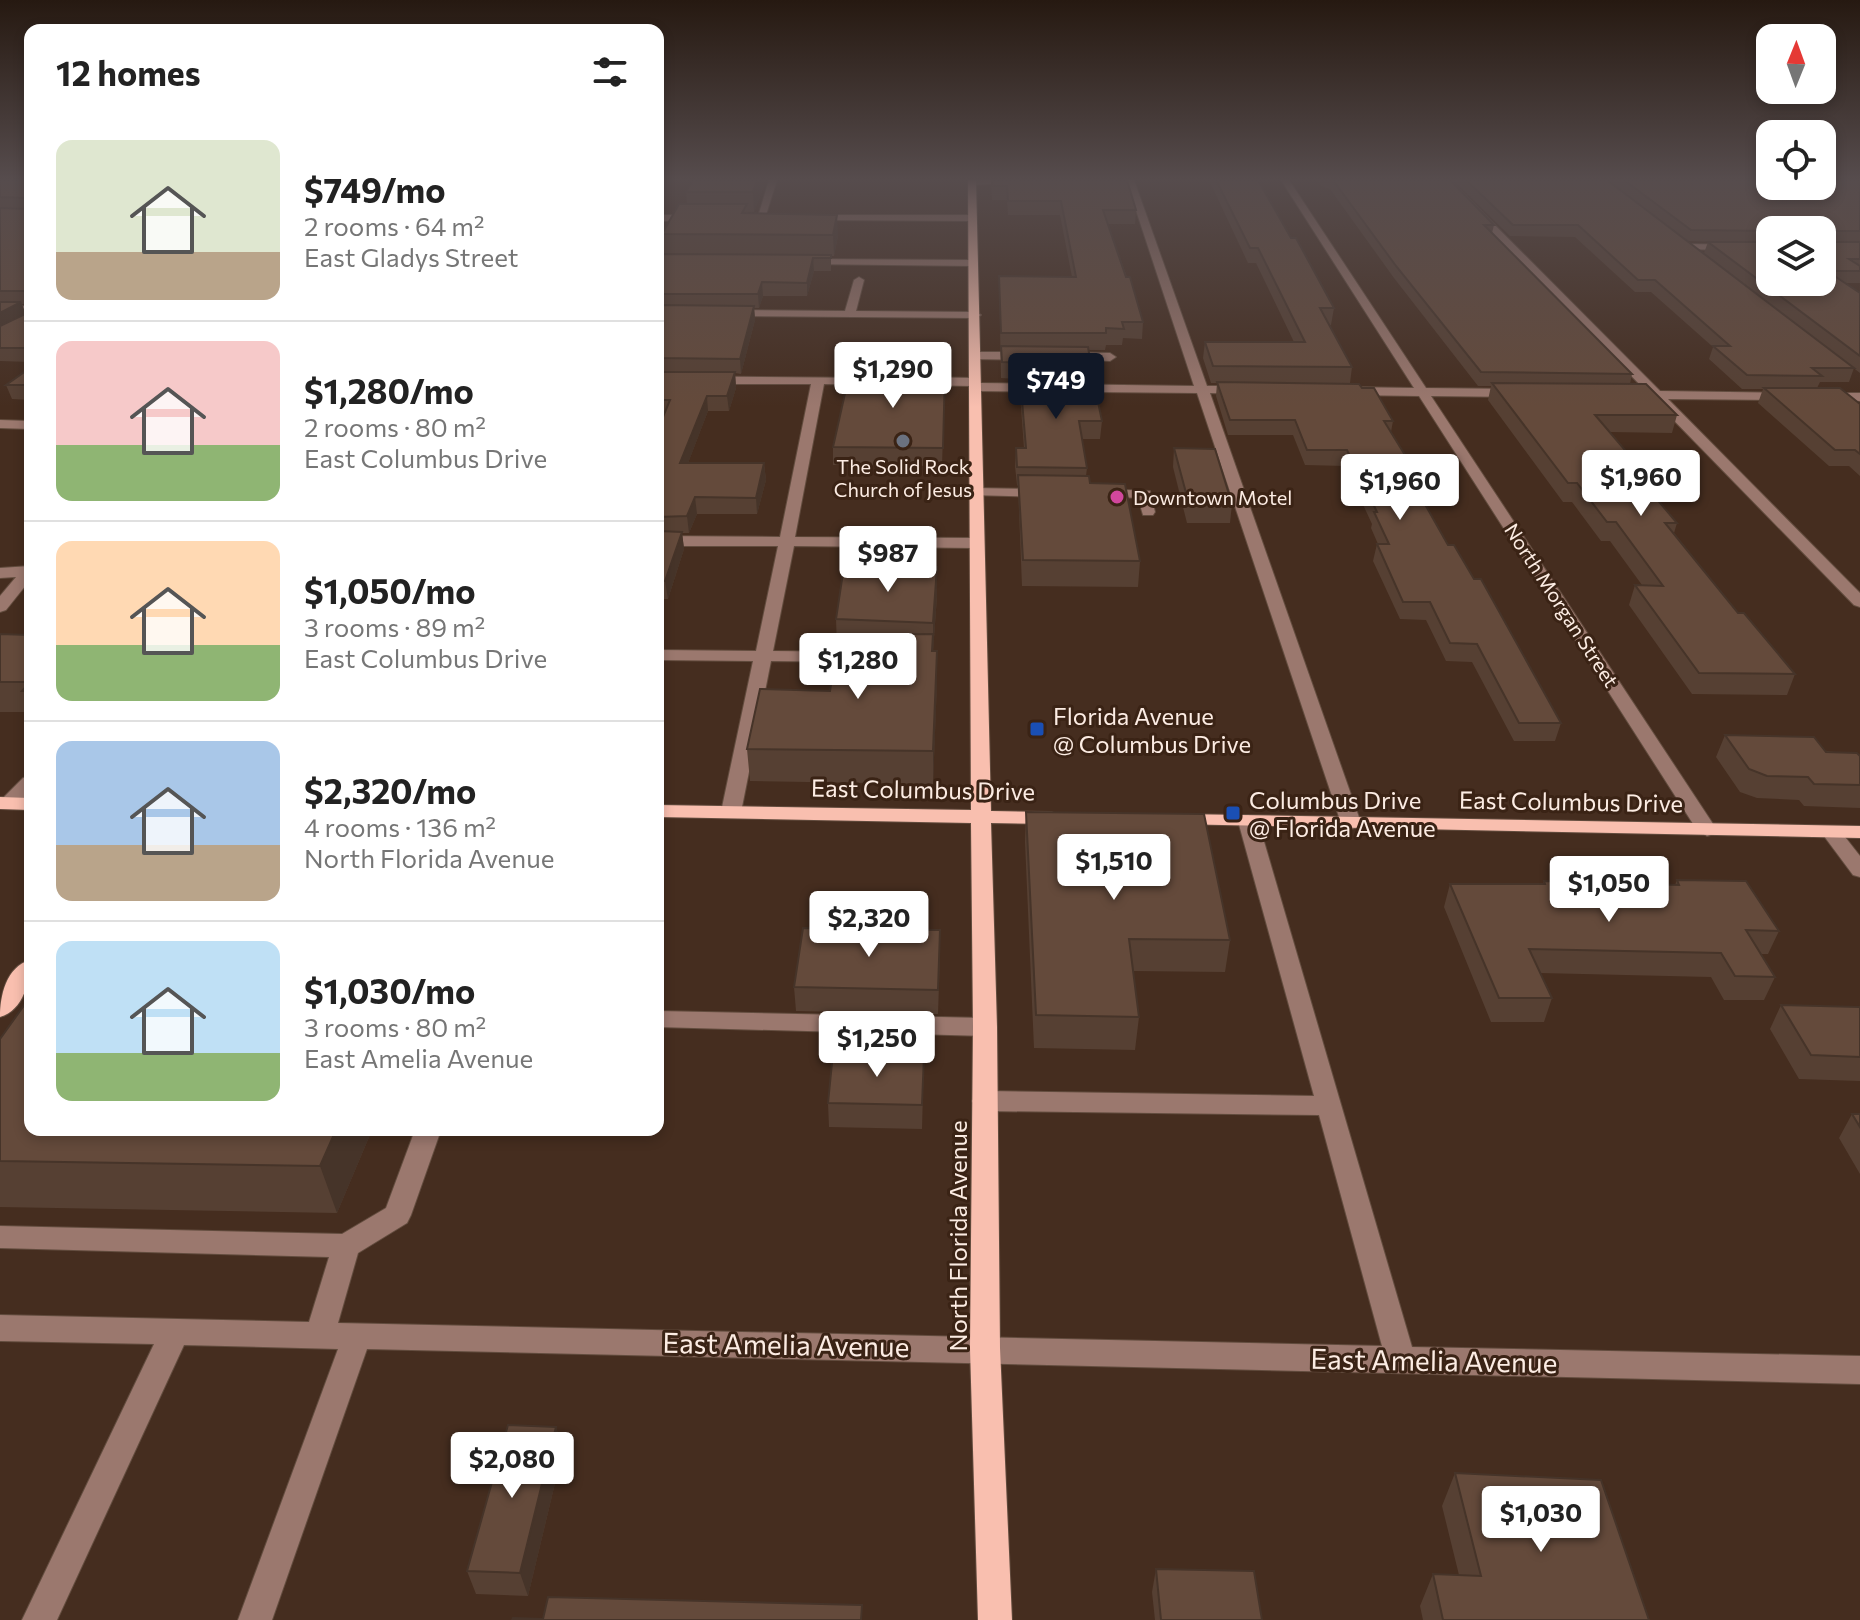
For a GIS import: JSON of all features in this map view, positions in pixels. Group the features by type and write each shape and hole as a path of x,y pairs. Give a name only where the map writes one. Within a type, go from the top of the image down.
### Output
{"main road":[{"name":"North Florida Avenue","path":"973,256 985,1027 985,1348 995,1620"},
{"name":"East Columbus Drive","path":"664,811 1069,818"},
{"name":"East Columbus Drive","path":"1159,819 1860,832"},
{"path":"0,1009 24,982"}],"street":[{"path":"1156,256 1351,823"},
{"name":"North Morgan Street","path":"1335,256 1707,830"},
{"path":"1519,256 1860,602"},
{"path":"799,262 973,263"},
{"path":"850,314 859,280"},
{"path":"0,309 24,309"},
{"path":"717,313 975,315"},
{"path":"975,356 1110,357"},
{"path":"664,380 892,381"},
{"path":"731,812 818,381"},
{"path":"907,381 1266,390"},
{"path":"1330,390 1532,393"},
{"path":"1625,395 1860,397"},
{"path":"0,424 24,425"},
{"path":"975,492 1145,494 1148,512"},
{"path":"664,541 975,543"},
{"path":"0,573 24,572"},
{"path":"0,607 24,577"},
{"path":"664,655 883,658"},
{"path":"1248,821 1401,1359"},
{"path":"1831,832 1860,870"},
{"path":"664,1019 985,1027"},
{"path":"985,1101 1330,1106"},
{"path":"0,1237 346,1246 397,1215 426,1136"},
{"path":"320,1335 346,1246"},
{"name":"East Amelia Avenue","path":"0,1328 1860,1370"},
{"path":"39,1620 175,1332"},
{"path":"255,1620 357,1337"}],"building":[{"path":"0,256 24,256 24,291 0,291"},
{"path":"664,256 831,256 813,258 807,283 762,282 758,294 664,294"},
{"path":"1072,256 1119,256 1126,277 1130,277 1143,322 1122,322 1124,329 1106,328 1106,333 1001,333 999,276 1076,277"},
{"path":"1262,256 1306,256 1334,308 1320,308 1352,367 1213,366 1205,342 1305,342"},
{"path":"1388,256 1514,256 1632,374 1481,372"},
{"path":"1611,256 1706,256 1854,368 1812,368 1822,376 1747,375 1713,346 1730,346 1655,280 1638,280"},
{"path":"1726,256 1756,256 1756,278"},
{"path":"1836,256 1860,256 1860,259 1849,259 1860,266 1860,271 1836,271"},
{"path":"1836,277 1860,293 1860,356 1780,296 1836,296"},
{"path":"0,302 21,302 0,313"},
{"path":"664,305 754,306 740,359 664,358"},
{"path":"24,314 24,348 0,348 0,326"},
{"path":"1001,346 1088,347 1091,365 1002,362"},
{"path":"850,371 945,372 943,448 833,447"},
{"path":"24,372 24,385 6,385"},
{"path":"664,372 735,372 727,396 707,396 680,463 764,463 756,498 695,497 687,516 664,517 664,414 670,400 664,400"},
{"path":"1020,377 1093,378 1102,421 1079,421 1087,468 1017,467 1016,448 1026,448"},
{"path":"1217,382 1359,384 1362,388 1374,388 1393,421 1384,421 1418,476 1409,476 1448,545 1454,545 1474,579 1481,579 1561,723 1519,723 1477,644 1450,643 1430,602 1403,602 1377,544 1389,544 1347,450 1307,450 1295,420 1230,420"},
{"path":"1492,383 1646,384 1677,415 1595,415 1654,484 1644,484 1677,523 1665,523 1738,613 1744,613 1795,674 1699,673 1635,585 1663,586 1616,522 1607,522 1577,483 1568,483"},
{"path":"1764,388 1840,388 1860,404 1860,454 1855,450 1835,450"},
{"path":"1174,448 1215,449 1232,504 1189,504"},
{"path":"1018,475 1089,476 1090,483 1125,484 1140,561 1023,560"},
{"path":"664,531 682,532 665,581"},
{"path":"844,566 937,567 933,623 836,619"},
{"path":"0,634 24,635 24,682 0,682"},
{"path":"933,634 932,651 937,651 933,751 747,749 760,689 830,691 839,635"},
{"path":"1725,735 1814,737 1826,752 1857,753 1860,756 1860,785 1814,784 1808,777 1767,776 1749,769"},
{"path":"1026,812 1204,814 1230,940 1129,939 1139,1017 1036,1015"},
{"path":"1677,880 1746,881 1779,931 1746,930 1775,977 1735,976 1721,953 1529,949 1552,998 1499,998 1450,884 1545,884 1544,881 1679,885"},
{"path":"803,928 940,930 938,990 794,987"},
{"path":"24,1005 24,1136 333,1136 320,1166 0,1161 0,1039"},
{"path":"1781,1005 1860,1007 1860,1057 1811,1055"},
{"path":"833,1053 924,1055 922,1105 828,1103"},
{"path":"1852,1114 1860,1114 1860,1127"},
{"path":"508,1425 556,1427 520,1573 467,1571"},
{"path":"1455,1473 1601,1480 1649,1620 1443,1620 1433,1574 1481,1576"},
{"path":"1156,1569 1254,1571 1262,1620 1161,1620"},
{"path":"548,1597 862,1605 861,1620 512,1620 543,1619"}],"place":[{"name":"The Solid Rock Church of Jesus","path":"903,441"},
{"name":"Downtown Motel","path":"1117,497"},
{"name":"Florida Avenue @ Columbus Drive","path":"1037,729"},
{"name":"Columbus Drive @ Florida Avenue","path":"1233,813"}]}
